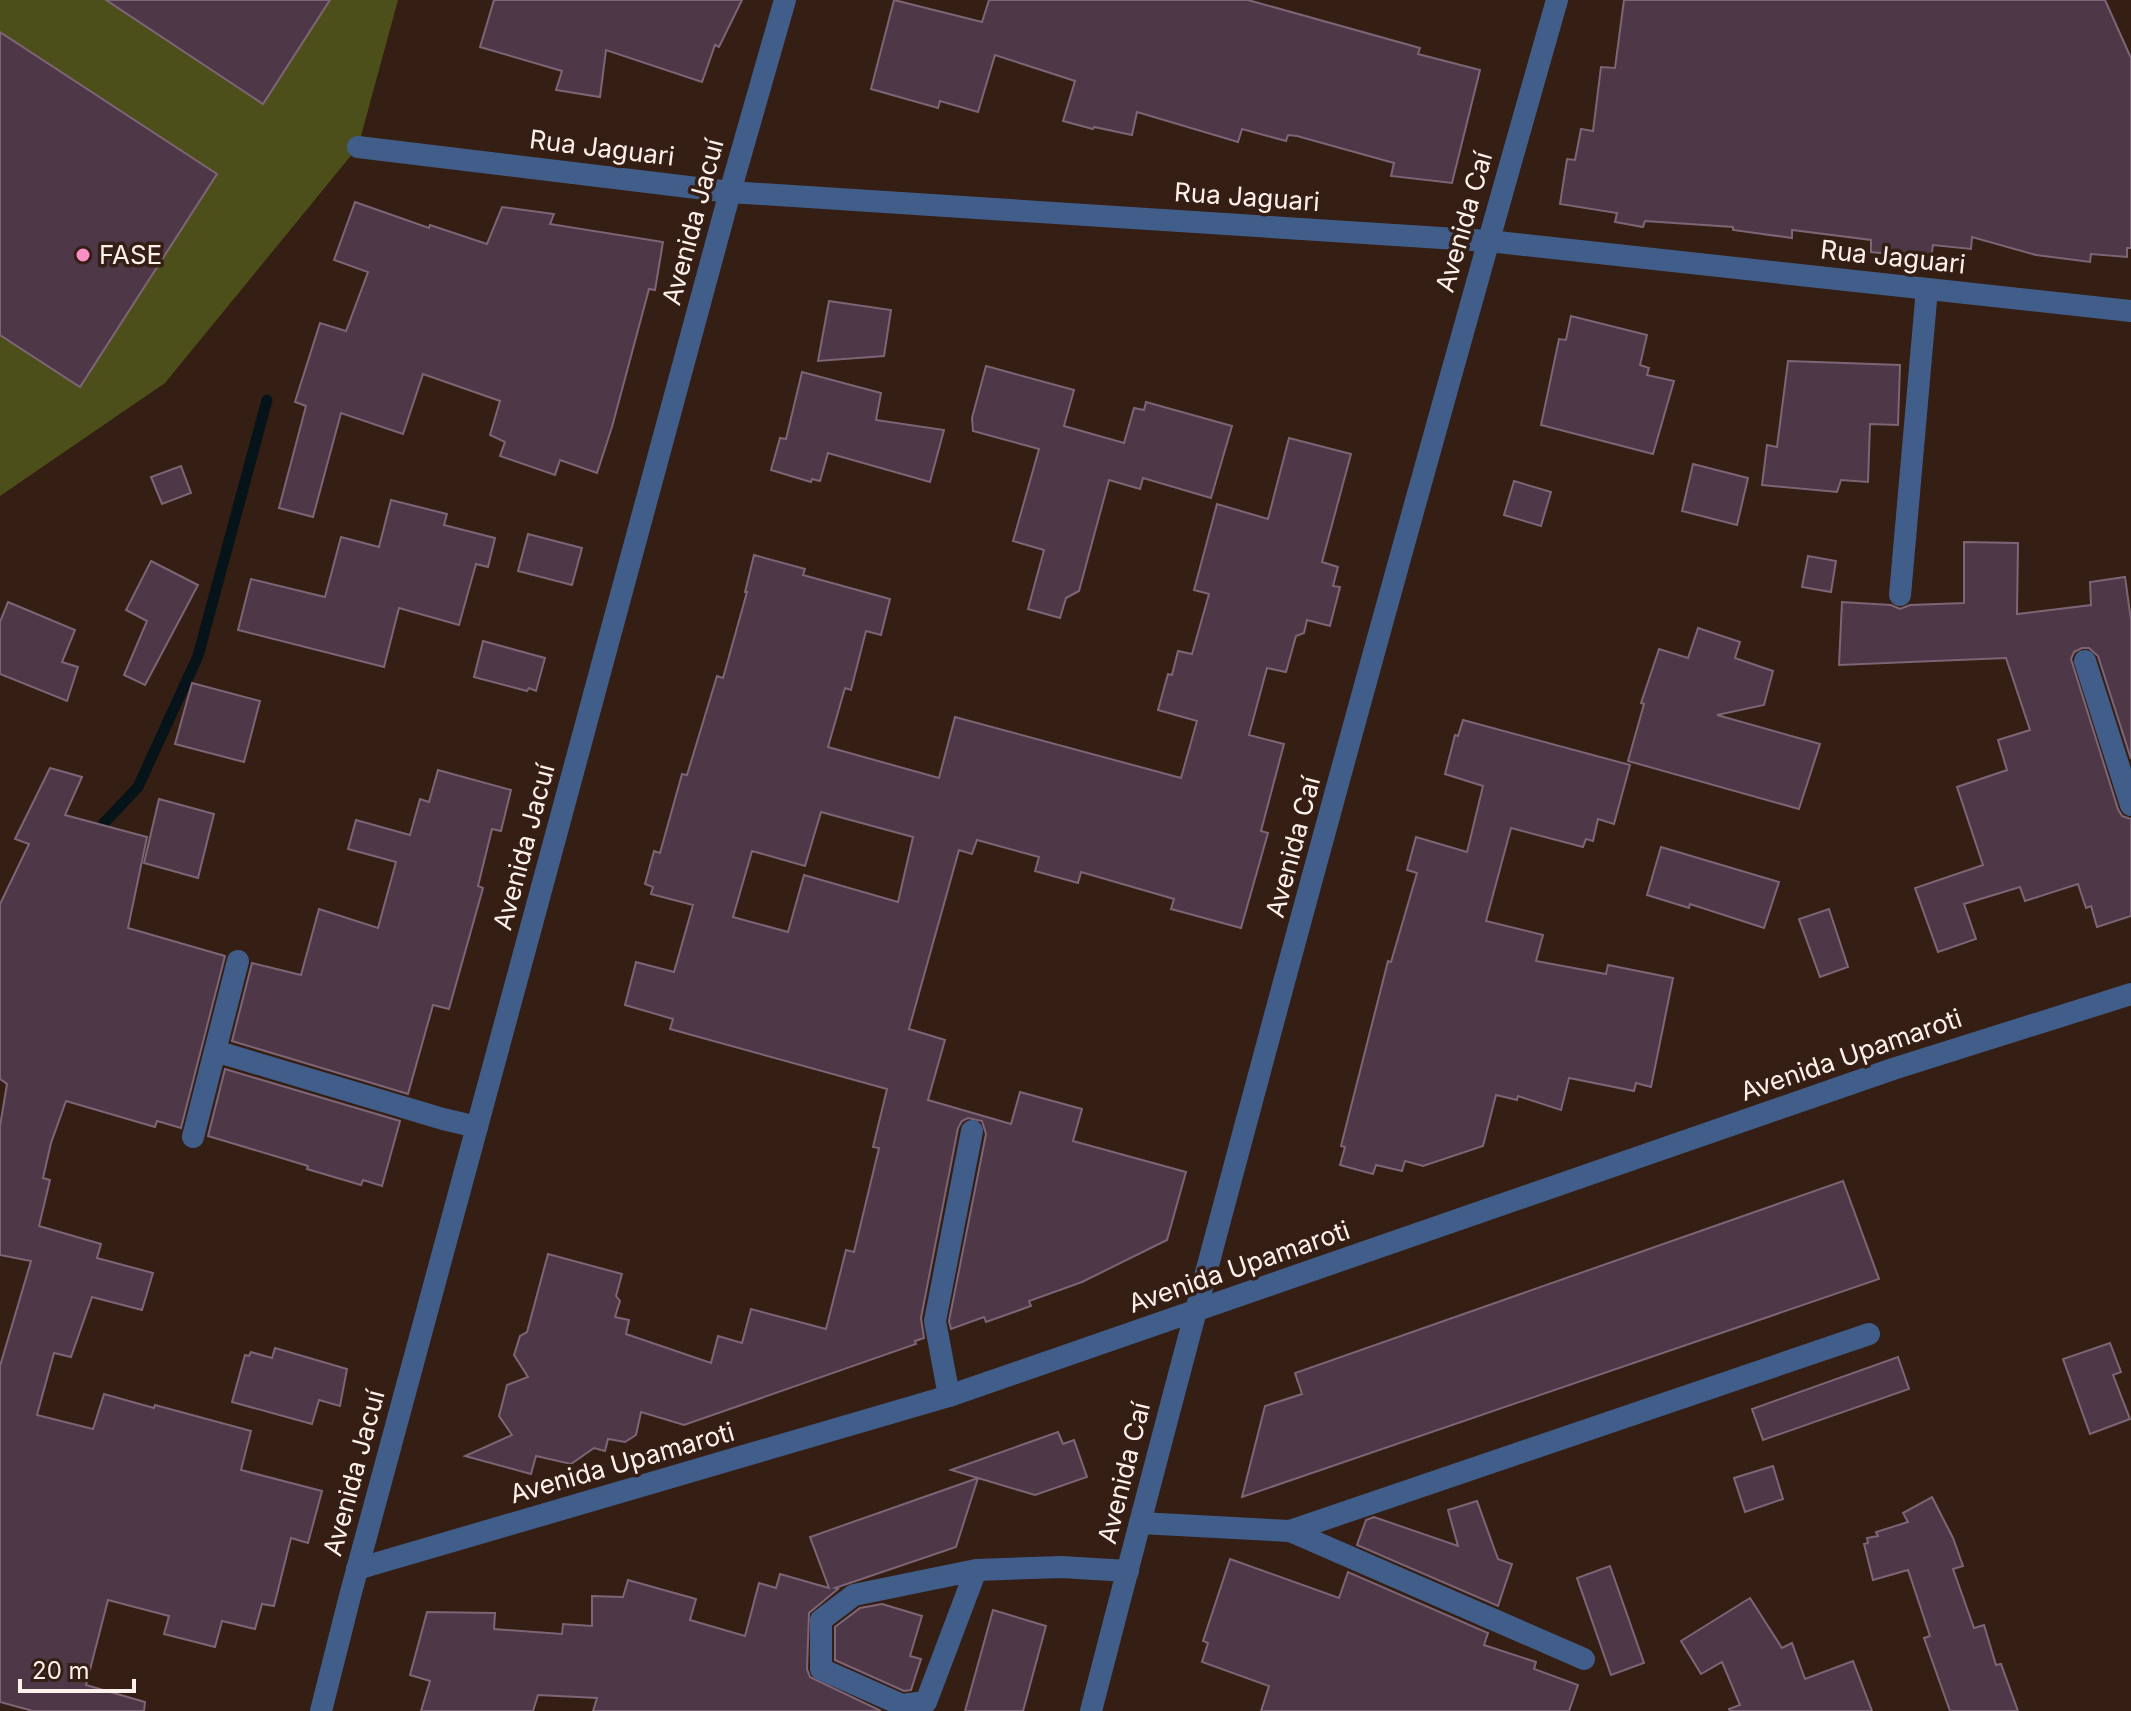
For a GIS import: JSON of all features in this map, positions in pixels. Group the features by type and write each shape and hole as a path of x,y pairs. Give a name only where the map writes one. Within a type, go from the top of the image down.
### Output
{"street":[{"name":"Avenida Jacuí","path":"321,1711 730,192 785,0"},
{"name":"Avenida Caí","path":"1091,1711 1194,1312 1557,0"},
{"name":"Rua Jaguari","path":"358,147 730,192 1488,241 2131,311"},
{"path":"1900,595 1927,289"},
{"path":"2085,661 2131,805"},
{"path":"193,1137 238,961"},
{"name":"Avenida Upamaroti","path":"357,1569 949,1396 1893,1069 2131,994"},
{"path":"215,1051 477,1127"},
{"path":"949,1396 935,1321 972,1131"},
{"path":"1290,1531 1869,1334"},
{"path":"1140,1523 1290,1531 1584,1659"},
{"path":"976,1570 926,1702 902,1705 821,1669 821,1620 854,1595 976,1570 1061,1567 1128,1571"}],"green space":[{"path":"0,0 398,0 358,147 165,383 0,496"}],"building":[{"path":"106,0 330,0 263,104"},
{"path":"494,0 742,0 719,47 715,45 702,82 606,50 600,97 556,90 562,71 480,47"},
{"path":"894,0 982,22 989,0 1248,0 1420,48 1418,54 1480,70 1452,183 1391,176 1394,163 1297,136 1288,135 1286,141 1242,129 1238,142 1137,112 1132,135 1063,121 1075,81 995,55 978,112 940,101 938,108 871,89"},
{"path":"1624,0 2105,0 2131,58 2131,248 2127,248 2127,257 2091,254 2090,262 2036,255 1972,237 1971,249 1933,245 1931,258 1871,252 1871,240 1792,230 1792,238 1733,230 1733,227 1645,221 1643,227 1615,222 1617,213 1560,204 1567,159 1575,160 1581,129 1593,131 1601,67 1615,68"},
{"name":"FASE","path":"0,32 217,174 80,387 0,335"},
{"path":"355,202 487,244 502,207 554,214 550,224 663,242 655,290 649,289 597,473 560,460 555,475 500,456 505,442 490,435 500,401 423,374 403,434 341,413 313,517 279,508 306,406 295,402 320,323 346,331 368,272 334,260"},
{"path":"829,301 891,310 884,356 818,361"},
{"path":"1571,316 1647,335 1640,365 1649,368 1647,375 1674,381 1653,454 1541,425 1559,339 1566,340"},
{"path":"1788,361 1900,365 1898,425 1870,424 1868,482 1841,480 1837,492 1762,485 1767,445 1777,447"},
{"path":"986,366 1074,390 1064,426 1124,443 1134,408 1144,410 1146,402 1232,426 1211,498 1143,478 1140,489 1109,480 1079,591 1066,598 1060,618 1028,609 1044,550 1013,541 1039,449 973,431 972,418"},
{"path":"802,372 881,393 876,420 944,430 930,482 828,453 820,481 812,479 811,482 771,470 780,438 786,439"},
{"path":"1289,438 1351,454 1322,562 1338,567 1333,586 1340,587 1330,626 1307,620 1304,633 1296,636 1286,672 1267,668 1249,735 1284,744 1261,831 1268,833 1241,928 1171,909 1174,899 1081,872 1078,883 1035,871 1039,857 977,840 972,854 959,850 909,1029 945,1040 928,1100 1011,1124 1020,1092 1082,1109 1073,1141 1186,1172 1167,1240 1082,1282 1029,1301 1031,1306 986,1322 984,1317 951,1329 949,1321 986,1134 982,1121 968,1118 958,1128 921,1318 924,1338 915,1341 916,1344 684,1425 641,1412 636,1435 625,1442 608,1439 605,1451 594,1448 571,1464 536,1456 531,1474 465,1456 512,1435 499,1416 507,1385 528,1377 514,1355 520,1336 527,1332 548,1254 622,1274 615,1317 629,1320 626,1334 711,1363 718,1336 742,1343 751,1309 826,1329 846,1250 854,1252 879,1148 873,1147 887,1089 670,1029 673,1019 625,1005 636,962 674,972 693,905 651,894 653,887 645,884 654,851 660,853 682,774 687,775 717,676 723,678 754,555 805,569 803,575 890,599 881,635 866,631 851,690 845,688 828,747 939,778 955,717 1181,778 1197,721 1158,710 1178,651 1192,654 1209,594 1194,590 1217,504 1268,519","holes":["821,812 913,837 898,902 804,875 788,932 733,917 752,851 805,866"]},
{"path":"1693,464 1748,478 1737,525 1682,511"},
{"path":"181,466 191,493 162,504 151,477"},
{"path":"1514,481 1551,492 1541,526 1504,515"},
{"path":"391,500 447,514 444,525 495,538 488,567 476,564 459,625 399,608 384,667 238,630 251,579 325,597 341,537 379,547"},
{"path":"528,534 582,548 572,585 518,571"},
{"path":"1964,542 2018,543 2017,614 2091,605 2090,582 2125,577 2131,620 2131,759 2098,656 2089,648 2082,648 2074,652 2071,659 2118,809 2122,816 2131,819 2131,916 2097,927 2091,906 2086,908 2078,884 2025,901 2020,887 1964,904 1976,939 1938,952 1915,888 1983,865 1957,787 2007,770 1998,740 2030,730 2006,658 1839,665 1842,602 1891,605 1900,609 1910,605 1964,603"},
{"path":"1808,556 1836,561 1831,592 1802,587"},
{"path":"151,561 198,585 145,685 124,675 147,621 126,610"},
{"path":"8,602 75,630 62,662 78,667 67,701 0,674 0,622"},
{"path":"1698,628 1740,642 1735,658 1773,671 1764,705 1717,715 1820,744 1799,809 1628,761 1644,704 1641,703 1659,649 1688,658"},
{"path":"483,641 545,658 536,691 474,677"},
{"path":"192,683 260,701 244,762 175,744"},
{"path":"1463,720 1630,765 1614,824 1598,819 1593,841 1586,839 1583,847 1511,828 1486,921 1543,935 1536,961 1606,974 1608,965 1673,978 1651,1087 1636,1083 1634,1091 1569,1078 1561,1110 1518,1096 1517,1100 1496,1095 1483,1146 1423,1166 1405,1161 1402,1171 1376,1165 1373,1174 1340,1165 1345,1147 1341,1146 1388,961 1391,962 1417,873 1407,870 1416,837 1467,852 1483,786 1445,774 1455,735 1458,736"},
{"path":"50,768 82,777 65,815 147,837 128,928 225,956 181,1128 157,1121 155,1127 66,1101 43,1178 50,1180 39,1226 101,1244 97,1258 153,1273 142,1310 92,1297 71,1357 54,1353 37,1415 93,1429 104,1394 154,1408 155,1405 251,1431 241,1470 322,1491 308,1543 291,1538 274,1606 262,1604 255,1629 222,1621 215,1647 164,1634 169,1616 108,1600 86,1685 145,1702 144,1711 33,1711 0,1702 0,1366 31,1261 0,1255 0,1126 7,1084 0,1079 0,904 29,844 15,839"},
{"path":"438,770 511,790 501,831 492,829 478,886 483,888 449,1009 433,1005 408,1094 232,1041 252,963 301,975 319,909 378,928 396,862 348,849 356,820 410,835 420,799 429,802"},
{"path":"159,799 214,814 198,878 144,863"},
{"path":"1661,847 1779,882 1764,928 1690,904 1689,908 1647,895"},
{"path":"1829,909 1848,967 1820,977 1799,919"},
{"path":"225,1069 400,1121 382,1186 363,1180 361,1185 208,1136"},
{"path":"1843,1181 1879,1279 1242,1497 1265,1406 1302,1394 1295,1373"},
{"path":"2110,1343 2121,1372 2113,1375 2130,1419 2090,1434 2063,1359"},
{"path":"275,1348 347,1369 340,1406 319,1400 312,1424 232,1402 245,1355 249,1356 251,1352 272,1358"},
{"path":"1898,1357 1909,1389 1763,1440 1752,1409"},
{"path":"1058,1432 1063,1444 1074,1440 1087,1477 1035,1495 951,1470"},
{"path":"1773,1466 1783,1499 1745,1512 1734,1478"},
{"path":"978,1478 956,1547 835,1588 838,1589 809,1613 807,1669 810,1677 881,1711 593,1711 597,1698 538,1695 533,1711 421,1711 430,1681 410,1675 427,1612 495,1613 494,1629 562,1634 563,1624 592,1626 592,1596 623,1597 628,1580 696,1599 690,1620 745,1636 759,1583 776,1588 780,1574 829,1588 810,1537"},
{"path":"1932,1497 1963,1566 1953,1569 1974,1628 1984,1625 1996,1665 2001,1664 2018,1711 1950,1711 1924,1638 1930,1636 1908,1570 1873,1580 1864,1544 1868,1543 1867,1538 1908,1522 1903,1513"},
{"path":"1477,1501 1498,1559 1512,1564 1498,1606 1357,1545 1366,1520 1374,1517 1458,1546 1448,1510"},
{"path":"1230,1559 1339,1598 1348,1572 1488,1633 1484,1645 1536,1662 1534,1669 1578,1685 1569,1711 1261,1711 1269,1686 1202,1662 1208,1643 1203,1641"},
{"path":"1610,1566 1644,1663 1611,1675 1577,1578"},
{"path":"1750,1598 1782,1648 1792,1643 1805,1679 1853,1661 1872,1711 1730,1711 1740,1705 1722,1662 1701,1674 1681,1641"},
{"path":"882,1604 922,1616 910,1656 921,1659 911,1690 904,1691 835,1660 835,1627 860,1608"},
{"path":"993,1610 1046,1626 1023,1711 965,1711"}],"waterway":[{"path":"99,838 104,823 138,787 198,656 267,400"}],"place":[{"name":"FASE","path":"83,255"}]}
